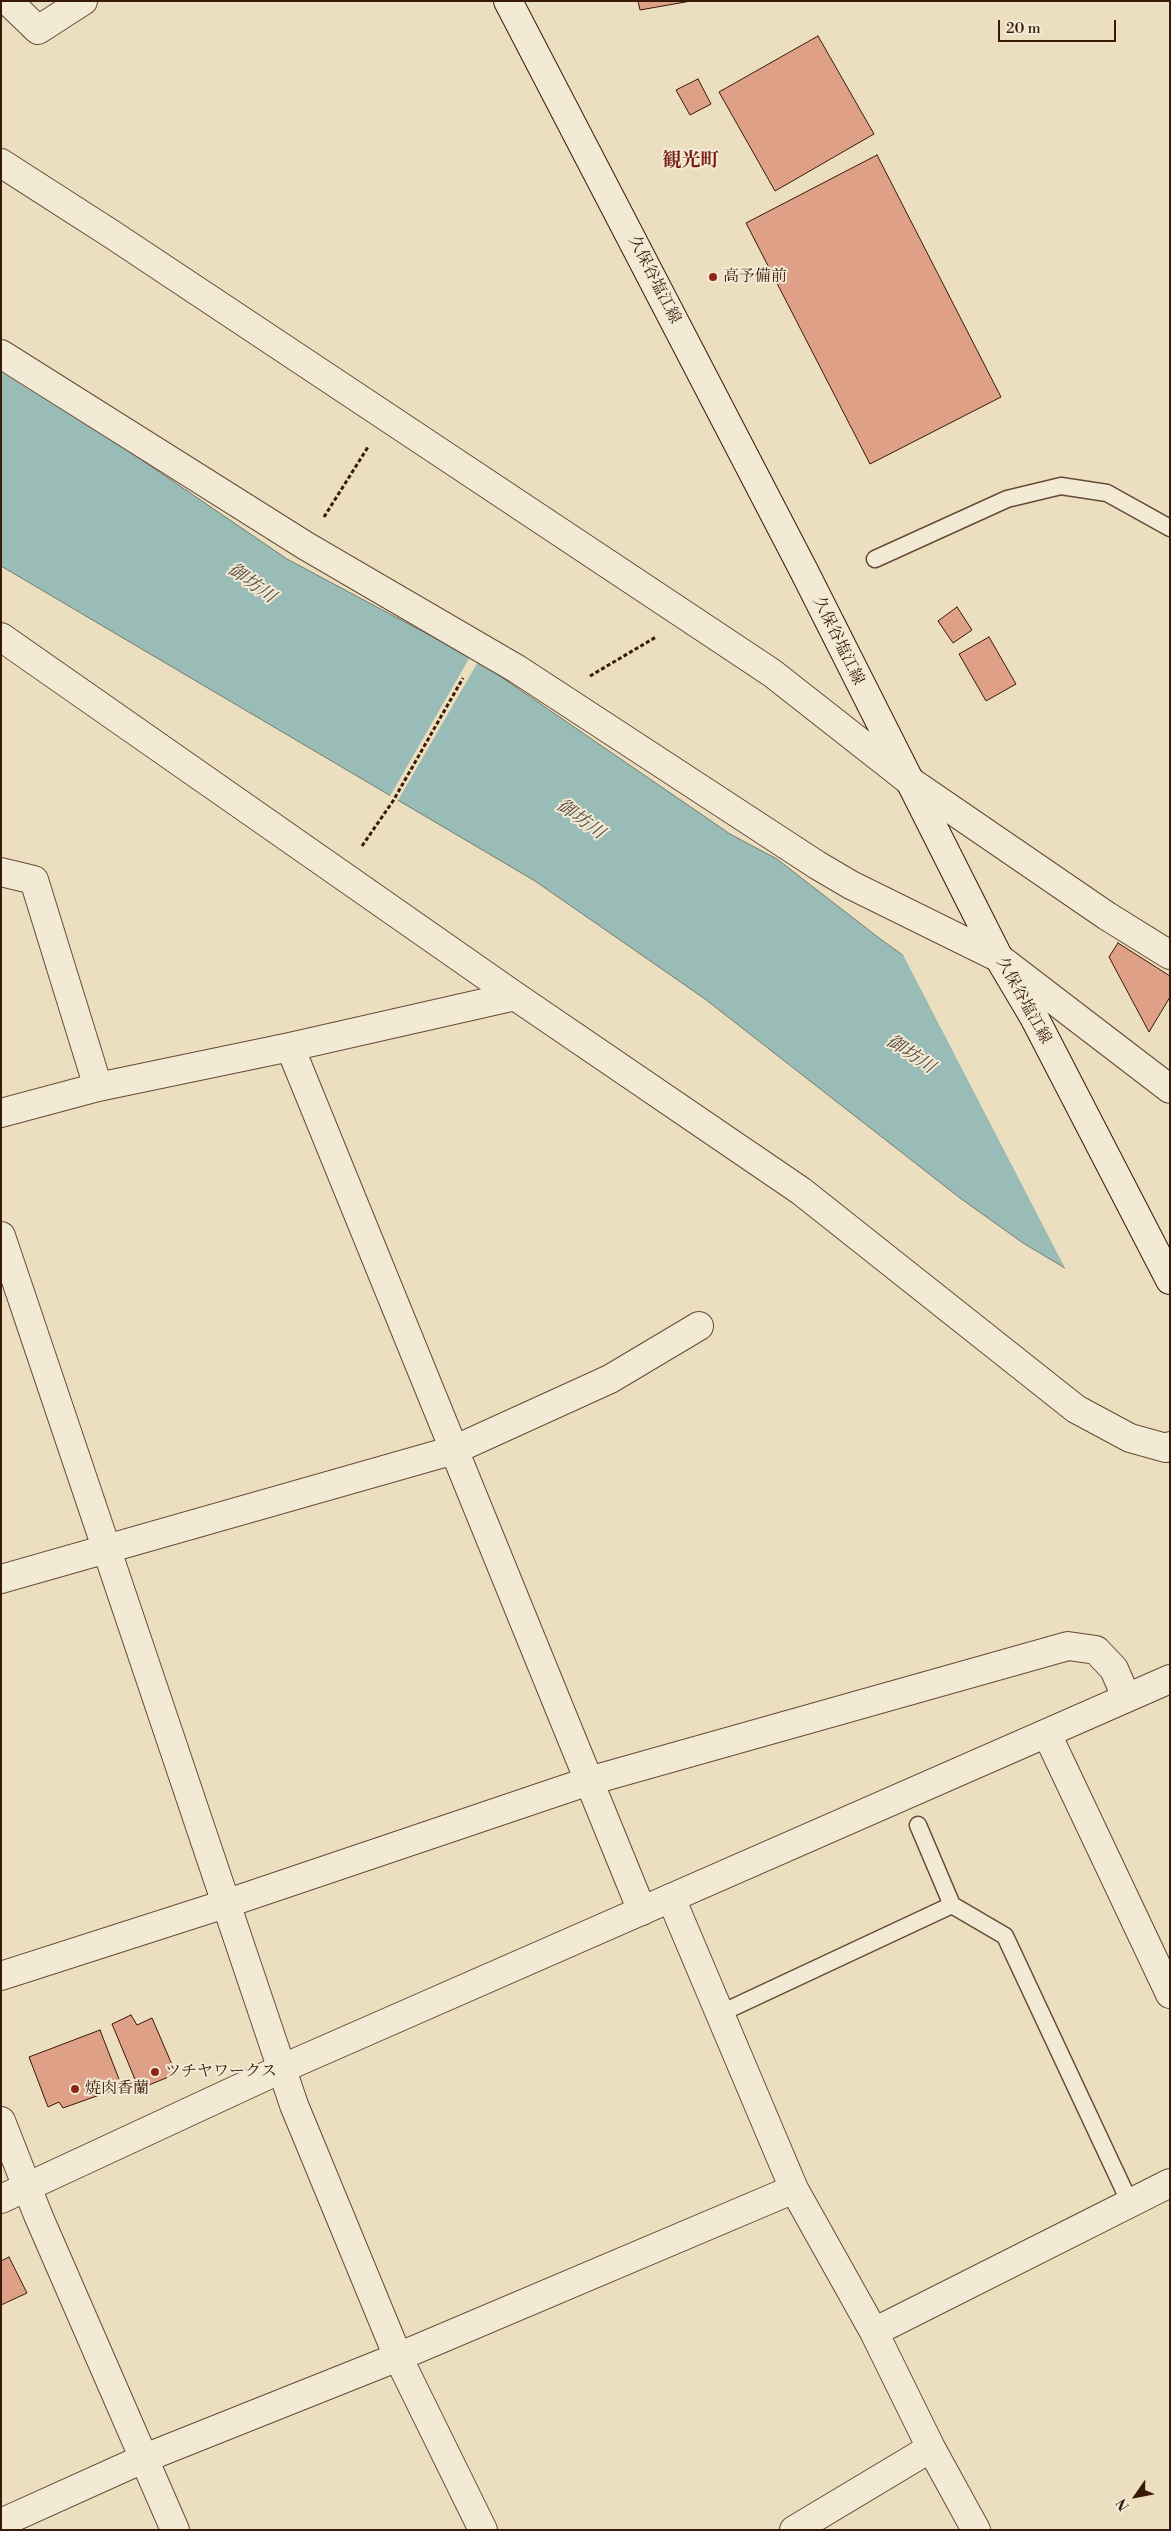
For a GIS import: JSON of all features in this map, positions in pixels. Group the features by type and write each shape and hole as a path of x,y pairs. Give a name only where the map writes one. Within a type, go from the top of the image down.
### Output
{"street":[{"path":"8,1 38,30 83,1"},
{"name":"久保谷塩江線","path":"508,1 804,571 999,958 1034,1017 1170,1280"},
{"path":"1,163 113,235 772,673 907,778 1107,916 1170,955"},
{"path":"1,354 306,546 509,664 555,696 662,762 851,885 999,958 1170,1089"},
{"path":"1,637 343,874 515,996 801,1191 1076,1409 1130,1438 1166,1448 1170,1446"},
{"path":"1,872 34,880 98,1087"},
{"path":"1,1114 98,1087 290,1047 515,996"},
{"path":"290,1047 642,1910"},
{"path":"1,1236 281,2070 398,2357 483,2530"},
{"path":"1,1579 454,1450 610,1379 699,1326"},
{"path":"1,1976 225,1904 589,1781 1068,1646 1096,1650 1114,1669 1126,1697"},
{"path":"1,2199 281,2070 1170,1679"},
{"path":"1047,1734 1170,1994"},
{"path":"671,1898 794,2189 874,2332 931,2448 976,2530"},
{"path":"1,2121 175,2530"},
{"path":"874,2332 1170,2183"},
{"path":"1,2523 145,2458 398,2357 794,2189"},
{"path":"794,2530 931,2448"}],"lane":[{"path":"875,559 1007,498 1061,486 1106,493 1170,528"},
{"path":"918,1825 952,1905 1005,1936 1130,2203"},
{"path":"719,2014 952,1905"}],"path":[{"path":"306,546 387,417"},
{"path":"555,696 650,640 693,621"},
{"path":"343,874 392,801 465,674"}],"water":[{"name":"御坊川","path":"1,364 287,559 478,661 730,834 777,859 879,938 1119,1111 1090,1283 1023,1243 960,1198 705,999 535,881 1,566"}],"pier":[{"path":"471,655 479,660 397,802 389,798"},
{"path":"901,951 1120,1109 1170,1137 1170,1321 1089,1285 1067,1272"}],"building":[{"path":"638,1 691,1 640,10"},
{"path":"818,36 874,134 775,191 719,92"},
{"path":"698,79 711,104 690,115 676,90"},
{"path":"877,155 1001,397 870,464 746,223"},
{"path":"957,607 972,630 953,643 938,621"},
{"path":"989,637 1016,684 986,701 959,654"},
{"path":"1118,943 1170,976 1170,997 1149,1032 1109,957"},
{"path":"131,2015 137,2025 152,2018 176,2074 139,2089 112,2024"},
{"path":"100,2030 122,2087 63,2108 59,2102 48,2107 29,2057"},
{"path":"9,2257 27,2293 1,2305 1,2261"}],"place":[{"name":"高予備前","path":"713,277"},
{"name":"ツチヤワークス","path":"155,2072"},
{"name":"焼肉香蘭","path":"75,2089"}],"district":[{"name":"観光町","path":"691,161"}]}
